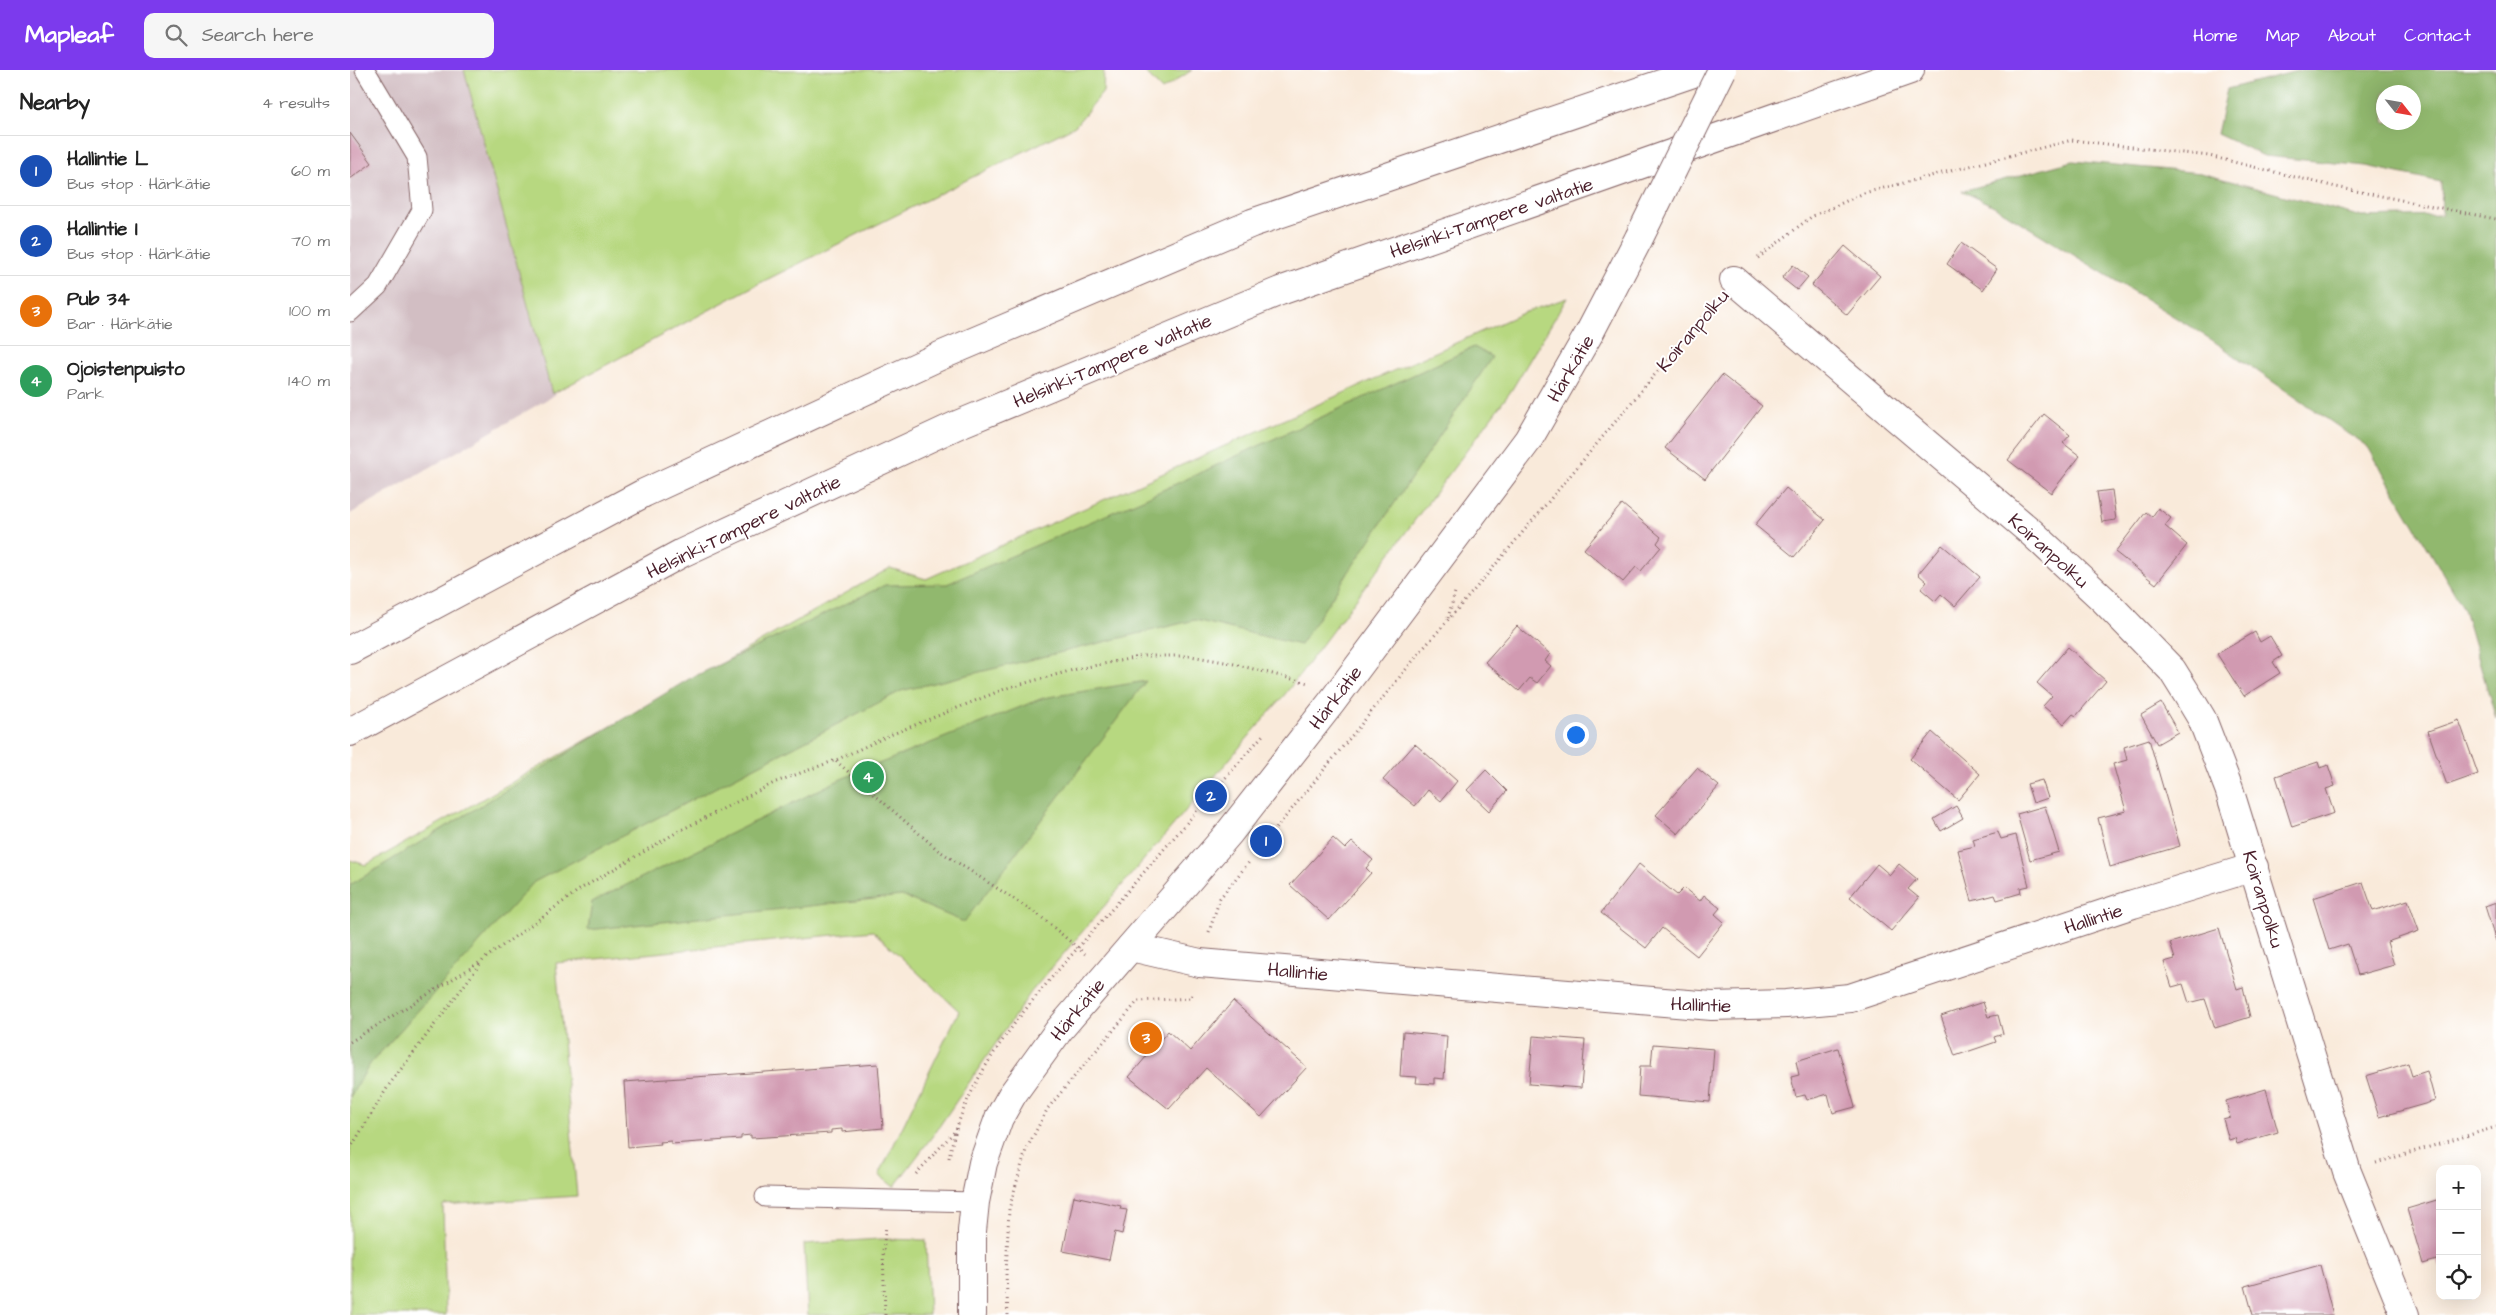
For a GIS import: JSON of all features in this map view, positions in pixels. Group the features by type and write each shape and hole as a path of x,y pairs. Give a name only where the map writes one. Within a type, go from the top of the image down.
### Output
{"main road":[{"path":"350,650 644,493 959,348 1252,223 1702,70"},
{"name":"Härkätie","path":"972,1315 972,1231 975,1202 983,1163 999,1118 1012,1095 1059,1030 1241,818 1331,703 1528,440 1590,332 1722,70"},
{"name":"Helsinki-Tampere valtatie","path":"350,732 682,553 957,425 1280,291 1910,70"},
{"name":"Koiranpolku","path":"1734,280 2032,533 2104,600 2172,670 2202,719 2229,789 2347,1172 2405,1315"},
{"name":"Hallintie","path":"1131,947 1200,963 1712,1006 1786,1004 1850,998 2133,904 2254,867"}],"lane":[{"path":"350,312 378,286 422,210 416,157 365,70"},
{"path":"765,1197 975,1202"}],"path":[{"path":"1734,280 1764,252 1811,217 1864,193 2072,140 2209,156 2336,187 2496,219"},
{"name":"Koiranpolku","path":"1447,621 1734,280"},
{"path":"350,1042 484,959 582,888 679,831 776,782 836,760 890,735 1007,688 1077,668 1144,656 1191,656 1308,683"},
{"path":"1301,691 1314,676"},
{"path":"954,1131 975,1088 996,1053 1037,996 1269,728"},
{"path":"836,760 938,850 1040,916 1079,948"},
{"path":"350,1149 389,1085 484,959"},
{"path":"2347,1172 2496,1127"}],"shaded area":[{"path":"350,70 468,70 556,394 350,514"}],"green space":[{"path":"464,70 1104,70 1103,92 1075,126 754,286 552,394"},
{"path":"1143,70 1192,70 1162,90"},
{"path":"2301,70 2496,70 2496,719 2464,609 2368,447 2212,340 1994,206 1962,191 2073,161 2201,173 2362,217 2442,215 2441,182 2366,166 2264,156 2217,134 2227,89"},
{"path":"1567,298 1511,391 1286,693 1031,992 934,1134 894,1187 879,1175 959,1011 873,931 556,963 577,1196 443,1205 446,1315 350,1315 350,860 366,865 890,568 926,579 1523,313"},
{"path":"1474,347 1492,357 1300,645 1195,620 901,691 534,882 370,1064 350,1097 350,885 689,679 885,585 947,584 1143,499"},
{"path":"1146,681 964,922 902,896 588,930 592,902 841,779 1043,698"},
{"path":"879,1239 926,1240 929,1315 808,1315 804,1244"}],"building":[{"path":"350,133 372,163 350,179"},
{"path":"1961,243 1997,269 1983,290 1947,264"},
{"path":"1845,246 1880,276 1847,315 1812,285"},
{"path":"1793,265 1808,277 1797,290 1782,278"},
{"path":"1722,375 1762,406 1705,479 1665,448"},
{"path":"2044,414 2070,435 2063,443 2080,456 2051,493 2008,460"},
{"path":"1786,488 1825,520 1794,557 1755,525"},
{"path":"2112,490 2116,520 2102,522 2097,492"},
{"path":"1622,504 1661,537 1657,543 1661,547 1641,571 1636,567 1623,582 1584,549"},
{"path":"2158,508 2171,518 2165,526 2187,545 2156,584 2115,552 2146,512 2152,517"},
{"path":"1942,545 1980,577 1955,606 1941,594 1935,601 1921,589 1927,582 1918,574"},
{"path":"1517,626 1550,654 1545,661 1551,666 1537,683 1530,678 1519,691 1485,662"},
{"path":"2255,632 2260,642 2270,636 2282,656 2273,662 2280,673 2244,696 2217,654"},
{"path":"2068,647 2106,681 2076,716 2073,714 2064,724 2043,706 2052,696 2037,683"},
{"path":"2161,703 2178,732 2157,744 2141,715"},
{"path":"2459,720 2478,774 2447,785 2428,731"},
{"path":"1932,732 1980,774 1958,800 1910,759"},
{"path":"2149,739 2180,846 2110,867 2098,818 2126,811 2113,764 2127,760 2124,747"},
{"path":"1415,744 1457,781 1441,801 1428,790 1415,806 1383,780"},
{"path":"2318,762 2320,768 2328,765 2335,786 2326,789 2334,813 2292,827 2276,776"},
{"path":"1697,768 1719,786 1678,834 1656,815"},
{"path":"1486,770 1507,791 1489,811 1467,790"},
{"path":"2042,780 2048,798 2033,803 2027,784"},
{"path":"1956,806 1963,818 1941,831 1934,819"},
{"path":"2045,806 2059,852 2030,860 2017,814"},
{"path":"1998,832 2001,839 2016,835 2029,886 2020,888 2021,893 1997,900 1995,895 1972,901 1958,850 1975,846 1973,839"},
{"path":"1333,838 1345,849 1352,842 1373,860 1366,868 1371,873 1329,920 1290,885"},
{"path":"1639,864 1677,895 1684,888 1700,901 1704,895 1720,908 1715,914 1724,922 1697,956 1662,928 1646,948 1601,913"},
{"path":"1877,864 1890,875 1899,864 1917,879 1908,889 1919,898 1891,931 1850,897"},
{"path":"2363,882 2373,911 2408,900 2419,931 2387,942 2394,965 2358,975 2348,944 2329,950 2313,898"},
{"path":"2496,902 2496,941 2485,906"},
{"path":"2219,928 2237,989 2243,987 2250,1017 2215,1028 2205,999 2189,1003 2183,984 2172,987 2164,962 2175,959 2170,943"},
{"path":"1233,1001 1307,1067 1261,1117 1206,1068 1169,1109 1129,1077 1168,1031 1190,1051"},
{"path":"1983,1002 1988,1017 1998,1015 2003,1034 1994,1037 1996,1042 1955,1056 1941,1016"},
{"path":"1403,1032 1447,1036 1444,1079 1434,1078 1434,1084 1416,1083 1417,1077 1400,1076"},
{"path":"1533,1036 1585,1040 1581,1088 1529,1084"},
{"path":"1653,1044 1714,1049 1710,1102 1638,1096 1640,1066 1651,1066"},
{"path":"1838,1048 1855,1107 1833,1113 1828,1094 1807,1100 1805,1095 1796,1097 1791,1077 1799,1075 1796,1061"},
{"path":"2408,1063 2412,1076 2427,1071 2435,1101 2379,1117 2366,1076"},
{"path":"878,1064 883,1128 842,1132 842,1129 831,1130 831,1133 751,1138 751,1135 741,1136 741,1139 671,1144 671,1141 660,1142 661,1144 628,1147 624,1082"},
{"path":"2266,1089 2278,1132 2237,1144 2235,1138 2229,1140 2223,1119 2230,1117 2226,1101"},
{"path":"1074,1196 1121,1206 1120,1209 1127,1210 1122,1234 1115,1232 1109,1260 1063,1251"},
{"path":"2436,1200 2436,1260 2423,1264 2407,1209"},
{"path":"2320,1265 2333,1315 2253,1315 2245,1286"}],"place":[{"name":"Ojoistenpuisto","path":"868,777"},
{"name":"Hallintie I","path":"1211,796"},
{"name":"Hallintie L","path":"1266,841"},
{"name":"Pub 34","path":"1146,1038"}]}
